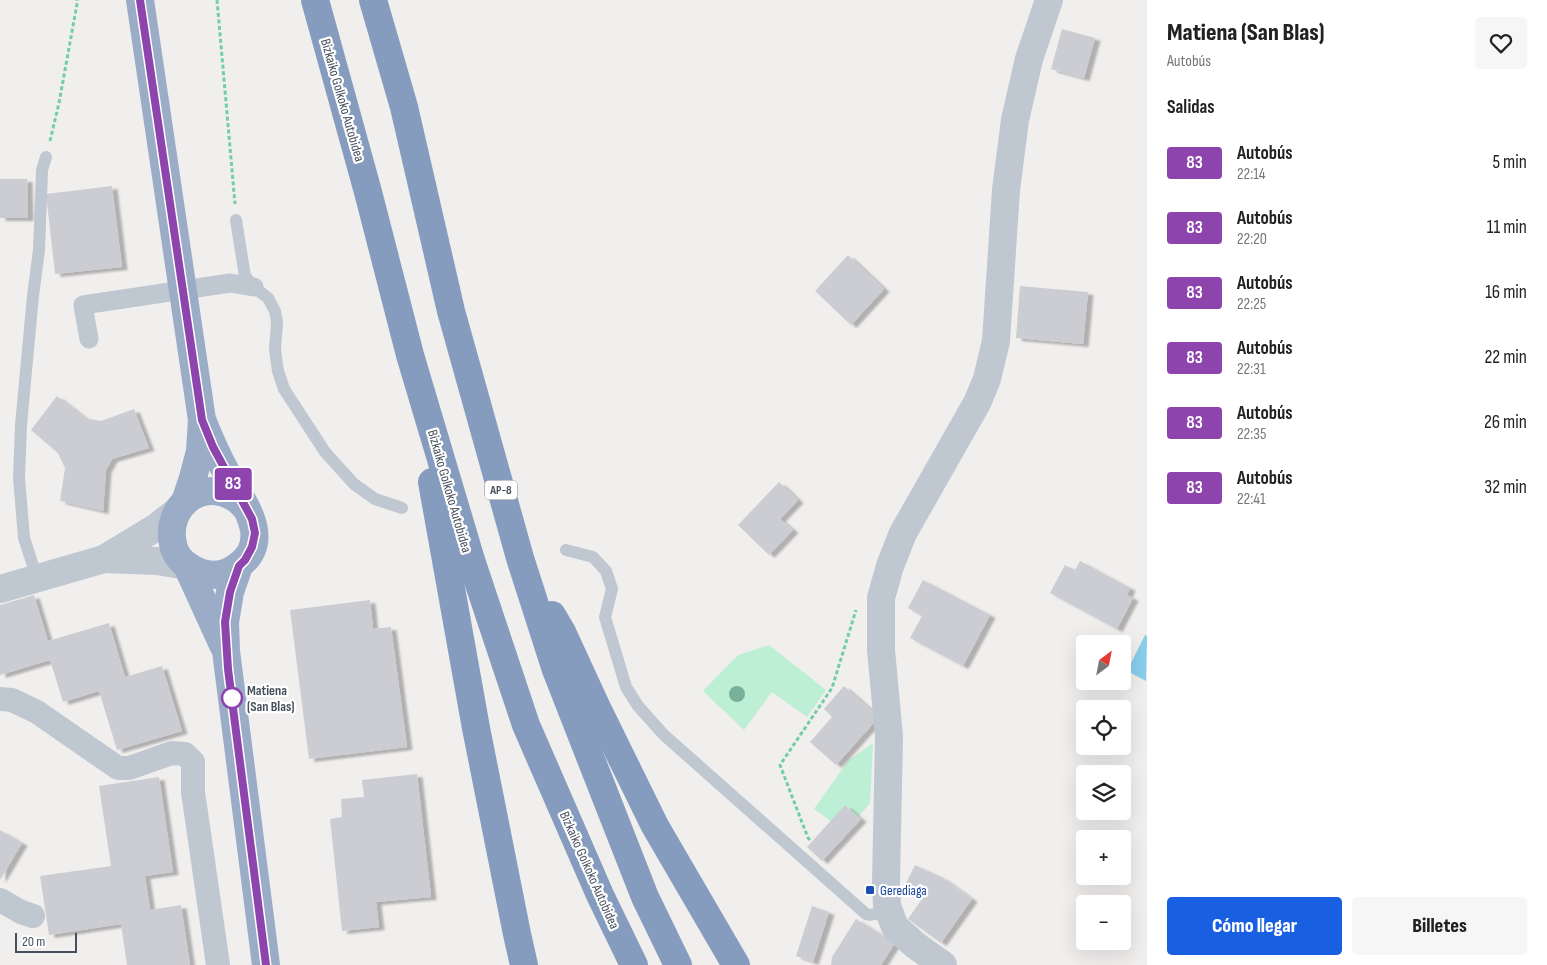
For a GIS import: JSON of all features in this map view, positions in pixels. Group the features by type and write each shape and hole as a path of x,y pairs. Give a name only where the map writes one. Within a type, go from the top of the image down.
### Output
{"highway":[{"path":"140,0 202,420 200,451 194,478 172,523 171,534 174,549 187,566 207,575 221,575 239,566 245,560 252,547 255,533 252,519 213,447 202,420"},
{"name":"Bizkaiko Golkoko Autobidea","path":"315,0 368,192 410,355 471,560 526,724 600,895 634,965"},
{"name":"AP-8","path":"373,0 404,107 451,311 520,558 559,679 645,897 678,965"},
{"path":"410,355 476,728 524,965"},
{"path":"181,507 201,492 210,490 234,497 245,507"},
{"path":"520,558 562,632 655,826 736,965"},
{"path":"187,566 226,651"},
{"path":"239,566 230,592 225,622 226,651 266,965"}],"street":[{"path":"943,965 915,945 895,927 887,906 889,736 881,650 881,598 890,566 903,533 977,403 987,379 996,340 1006,190 1015,120 1029,59 1049,0"},
{"path":"89,339 83,305 230,283 254,287"},
{"path":"0,589 104,559 155,528 181,507"},
{"path":"104,559 157,561 187,566"},
{"path":"0,699 12,700 36,712 118,768 129,768 172,753 185,754 193,762 193,792 218,965"},
{"path":"0,900 21,912 33,916"}],"lane":[{"path":"37,578 24,538 19,478 20,425 38,250 42,170 46,156"},
{"path":"236,220 246,276 254,287 268,298 275,311 277,322 276,357 284,389 325,452 354,484 375,499 402,508"},
{"path":"566,550 593,557 606,571 612,589 604,617 626,687 638,706 671,741 866,914 870,915 889,911"}],"path":[{"path":"46,156 59,103 77,0"},
{"path":"217,0 236,220"},
{"path":"808,838 780,765 832,688 857,604"}],"green space":[{"path":"769,645 826,690 807,717 772,692 744,730 703,691 738,655"},
{"path":"873,743 870,803 858,817 846,805 831,821 814,809 848,761"}],"water":[{"path":"1145,635 1147,636 1146,681 1131,673 1131,663"}],"building":[{"path":"1062,29 1095,38 1084,78 1051,69"},
{"path":"0,179 27,179 28,218 0,218"},
{"path":"112,186 122,267 55,274 46,194"},
{"path":"848,255 884,289 851,325 815,291"},
{"path":"1020,286 1088,292 1083,344 1016,338"},
{"path":"57,396 85,418 101,421 134,409 149,448 112,459 106,470 103,511 60,501 65,468 58,453 31,430"},
{"path":"779,482 798,500 780,519 793,530 769,555 738,525"},
{"path":"1080,561 1130,588 1127,595 1133,598 1117,629 1050,593 1065,565 1075,570"},
{"path":"923,580 990,615 963,666 910,638 922,616 908,608"},
{"path":"34,595 48,641 109,623 125,677 162,666 182,731 117,750 99,691 63,702 50,660 0,675 0,605"},
{"path":"370,600 373,629 391,627 407,747 309,759 290,610"},
{"path":"844,686 879,717 836,765 810,742 832,717 824,709"},
{"path":"417,774 431,897 376,902 379,927 342,931 330,819 342,817 341,799 364,797 362,780"},
{"path":"159,777 173,872 145,876 150,910 181,905 190,965 127,965 121,924 49,935 40,876 111,866 99,786"},
{"path":"845,805 861,819 822,861 807,847"},
{"path":"0,830 22,843 0,880"},
{"path":"915,865 943,878 972,899 941,943 908,919 922,899 903,889"},
{"path":"812,906 829,912 813,962 796,956"},
{"path":"856,919 895,943 881,965 831,965 832,957"}],"bus line":[{"name":"83","path":"140,0 202,420 213,447 252,519 255,533 252,547 245,560 239,566 230,592 225,622 228,669 266,965"}],"place":[{"name":"Matiena (San Blas)","path":"232,698"},
{"name":"Gerediaga","path":"870,890"}]}
